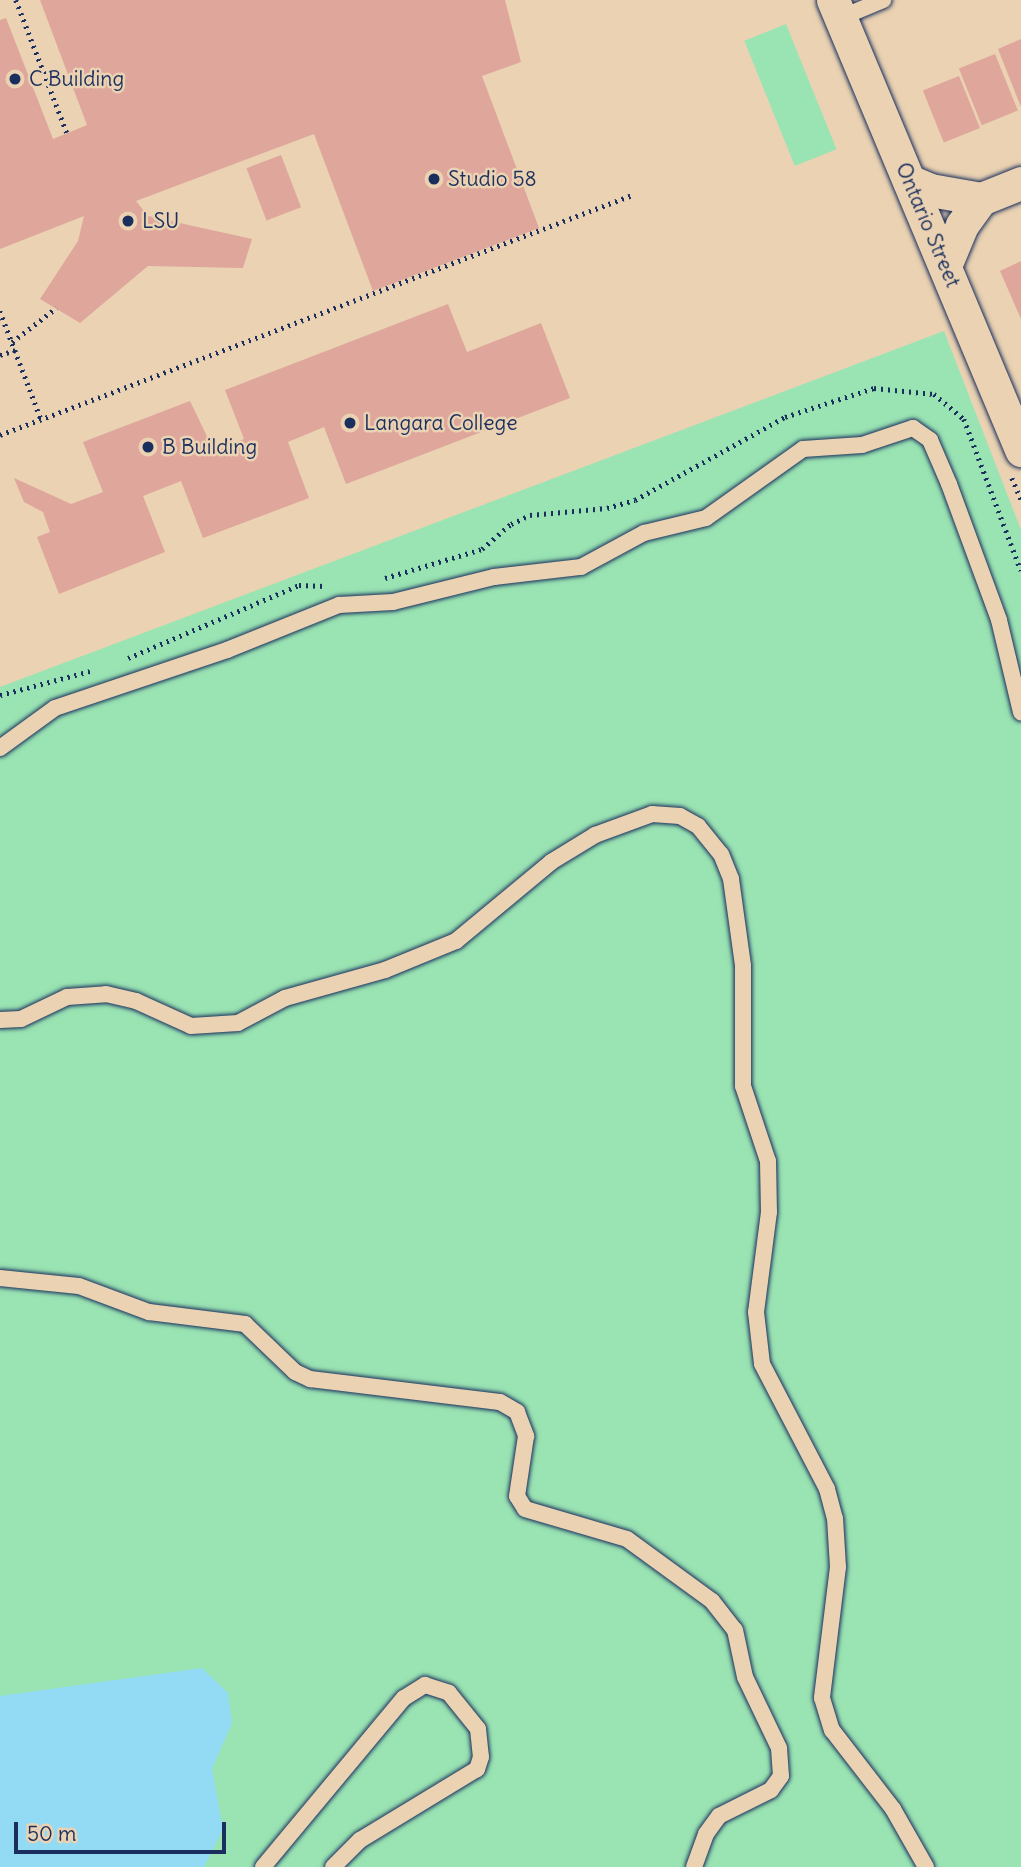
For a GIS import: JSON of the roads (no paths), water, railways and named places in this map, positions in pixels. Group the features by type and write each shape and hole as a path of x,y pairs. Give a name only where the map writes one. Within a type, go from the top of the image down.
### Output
{"street":[{"name":"Ontario Street","path":"836,9 945,266 1014,413 1021,450"},
{"path":"909,181 930,190 981,199 1021,183"},
{"path":"945,266 962,225 981,199"}],"lane":[{"path":"836,9 883,0"},
{"path":"0,748 36,720 78,698 226,650 339,605 393,602 494,577 581,567 644,533 706,518 803,449 862,445 912,428 930,440 949,484 999,620 1021,712"},
{"path":"0,1020 21,1019 67,997 106,994 136,1001 191,1026 238,1023 285,998 385,970 456,941 551,862 595,835 652,814 680,816 698,825 721,854 731,879 743,967 743,1086 768,1161 769,1212 756,1312 762,1364 827,1489 835,1518 838,1567 822,1698 832,1730 892,1809 926,1867"},
{"path":"0,1278 79,1286 149,1312 245,1324 295,1372 310,1379 500,1402 517,1412 526,1436 517,1496 525,1509 627,1539 712,1601 735,1630 745,1677 779,1748 781,1776 771,1790 719,1816 706,1834 694,1867"},
{"path":"263,1867 404,1698 425,1685 449,1693 478,1728 481,1757 477,1769 360,1840 332,1867"}],"water":[{"path":"202,1668 228,1693 232,1723 212,1769 223,1829 204,1867 0,1867 0,1696"}],"place":[{"name":"C Building","path":"15,79"},
{"name":"Studio 58","path":"434,179"},
{"name":"LSU","path":"128,221"},
{"name":"Langara College","path":"350,423"},
{"name":"B Building","path":"148,447"}]}
